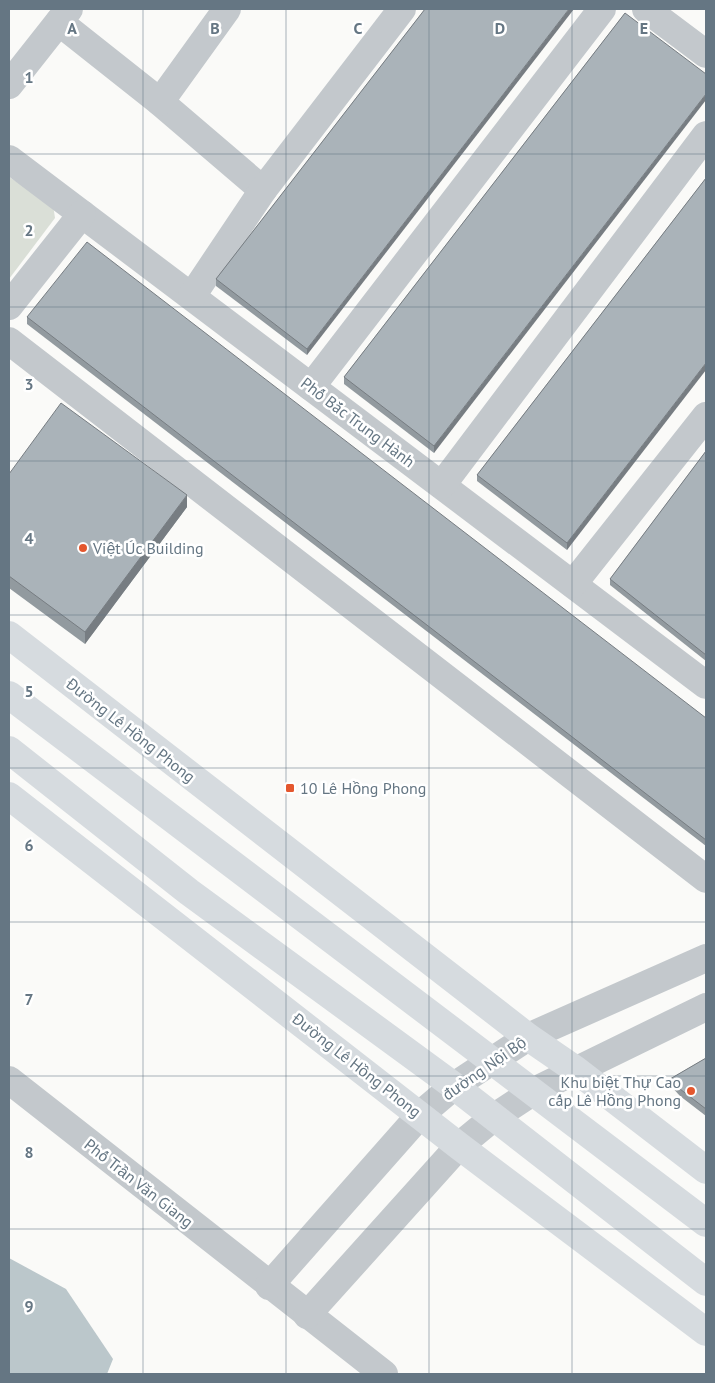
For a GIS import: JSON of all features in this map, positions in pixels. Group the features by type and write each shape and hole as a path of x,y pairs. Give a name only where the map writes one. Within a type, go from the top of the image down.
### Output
{"main road":[{"name":"Đường Lê Hồng Phong","path":"9,635 528,1037 576,1070 706,1170"},
{"path":"9,695 706,1223"},
{"path":"9,750 189,892 454,1086 706,1282"},
{"name":"Đường Lê Hồng Phong","path":"9,796 421,1114 459,1146 706,1332"}],"street":[{"path":"160,102 227,9"},
{"path":"192,296 263,190 402,9"},
{"path":"311,387 602,9"},
{"path":"646,9 706,54"},
{"path":"9,85 64,16 160,102 263,190"},
{"path":"442,485 706,135"},
{"name":"Phố Bắc Trung Hành","path":"9,158 706,685"},
{"path":"9,306 82,214"},
{"path":"9,341 706,879"},
{"path":"573,584 706,416"},
{"name":"đường Nội Bộ","path":"269,1286 421,1114 454,1086 528,1037 706,958"},
{"path":"307,1315 459,1146 494,1118 534,1091 706,1007"},
{"name":"Phố Trần Văn Giang","path":"9,1080 269,1286 384,1374"}],"shaded area":[{"path":"9,177 53,205 55,218 9,279"},
{"path":"9,1258 66,1289 113,1359 107,1374 9,1374"}],"building":[{"path":"425,9 569,9 307,349 216,279"},
{"path":"625,13 706,74 706,94 434,446 344,377"},
{"path":"706,178 706,363 567,543 477,475"},
{"path":"87,242 706,718 706,840 27,317"},
{"name":"Việt Úc Building","path":"61,403 187,495 85,632 9,576 9,474"},
{"path":"706,451 706,655 610,579"},
{"name":"Khu biệt Thự Cao cấp Lê Hồng Phong","path":"706,1058 706,1109 670,1079"}],"place":[{"name":"Việt Úc Building","path":"83,548"},
{"name":"10 Lê Hồng Phong","path":"290,788"},
{"name":"Khu biệt Thự Cao cấp Lê Hồng Phong","path":"691,1091"}]}
